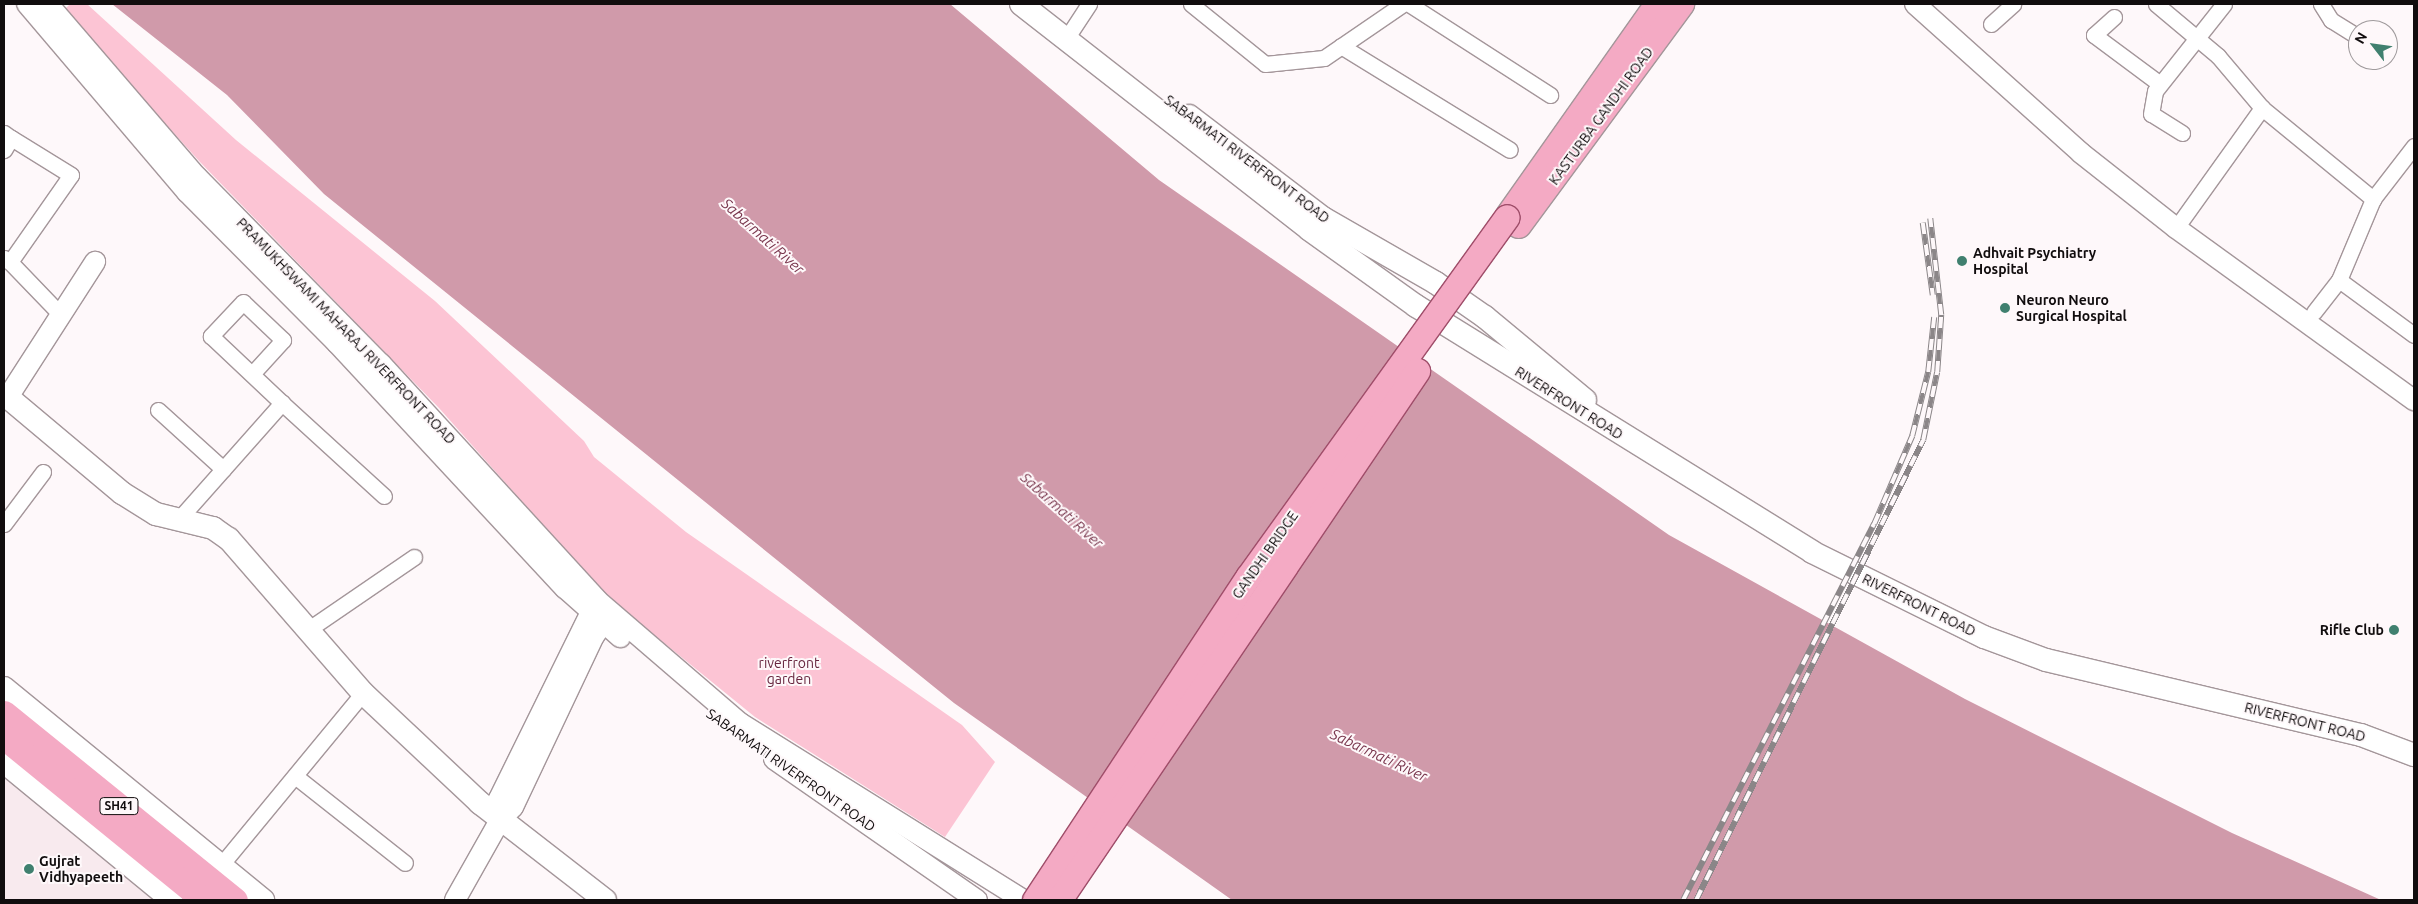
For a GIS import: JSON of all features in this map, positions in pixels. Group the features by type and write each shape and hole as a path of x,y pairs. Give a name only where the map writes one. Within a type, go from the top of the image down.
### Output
{"main road":[{"name":"SABARMATI RIVERFRONT ROAD","path":"1021,4 1070,34 1323,218 1436,282 1485,317"},
{"name":"SABARMATI RIVERFRONT ROAD","path":"1043,4 1070,34 1310,230 1472,344"},
{"name":"KASTURBA GANDHI ROAD","path":"1513,221 1657,4"},
{"name":"KASTURBA GANDHI ROAD","path":"1513,221 1681,4"},
{"name":"GANDHI BRIDGE","path":"1035,900 1248,577 1513,221"},
{"name":"GANDHI BRIDGE","path":"1059,900 1513,221"},
{"name":"RIVERFRONT ROAD","path":"1485,317 1597,410 1819,544 1988,631 2047,651 2362,721 2414,740"},
{"name":"RIVERFRONT ROAD","path":"1472,344 1812,552 1984,637 2046,660 2361,734 2414,755"},
{"path":"6,396 122,493 156,514 213,528 228,539 306,631 363,693 500,820 605,900"},
{"path":"4,688 263,900"},
{"name":"SH41","path":"4,713 235,900"},
{"path":"4,737 204,900"},
{"path":"4,762 172,900"}],"street":[{"path":"27,4 187,192 599,612 499,799 500,820 455,900"},
{"name":"PRAMUKHSWAMI MAHARAJ RIVERFRONT ROAD","path":"48,4 197,177 381,364 599,612 652,650"},
{"path":"1070,34 1089,4"},
{"path":"1191,4 1265,64 1324,58 1403,4"},
{"path":"1409,4 1550,95"},
{"path":"1915,4 2006,90 2176,228 2414,400"},
{"path":"1990,24 2013,4"},
{"path":"2156,4 2218,56 2262,108 2373,199"},
{"path":"2182,133 2151,114 2160,84 2224,4"},
{"path":"2321,4 2331,20 2348,31"},
{"path":"2114,17 2094,35 2160,84"},
{"path":"1341,46 1510,150"},
{"path":"2176,228 2262,108"},
{"path":"6,140 71,175 7,260 60,314"},
{"path":"2314,312 2339,280 2373,199 2414,146"},
{"path":"6,396 95,262"},
{"path":"2339,280 2414,335"},
{"path":"252,374 283,340 243,302 211,336 282,403 384,496"},
{"path":"178,520 282,403"},
{"path":"158,410 223,469"},
{"path":"4,524 43,472"},
{"path":"306,631 414,557"},
{"name":"SABARMATI RIVERFRONT ROAD","path":"599,612 722,726 977,900"},
{"name":"SABARMATI RIVERFRONT ROAD","path":"652,650 740,724 1023,900"},
{"path":"221,865 363,693"},
{"path":"295,776 405,863"}],"shaded area":[{"path":"4,768 164,900 4,900"}],"green space":[{"name":"riverfront garden","path":"70,4 87,4 236,140 435,301 584,441 594,457 686,532 962,725 995,762 945,837 755,717 605,595 439,408 200,162 63,11"}],"water":[{"name":"Sabarmati River","path":"112,4 950,4 1159,180 1669,535 1965,699 2232,833 2381,900 1232,900 954,703 324,194 227,95"}],"railway":[{"path":"1696,900 1923,440 1937,372 1941,315 1930,219"},
{"path":"1923,223 1933,295"},
{"path":"1683,900 1874,524 1912,436 1928,372 1934,317"}],"place":[{"name":"Adhvait Psychiatry Hospital","path":"1962,261"},
{"name":"Neuron Neuro Surgical Hospital","path":"2005,308"},
{"name":"Rifle Club","path":"2394,630"},
{"name":"Gujrat Vidhyapeeth","path":"29,869"}]}
